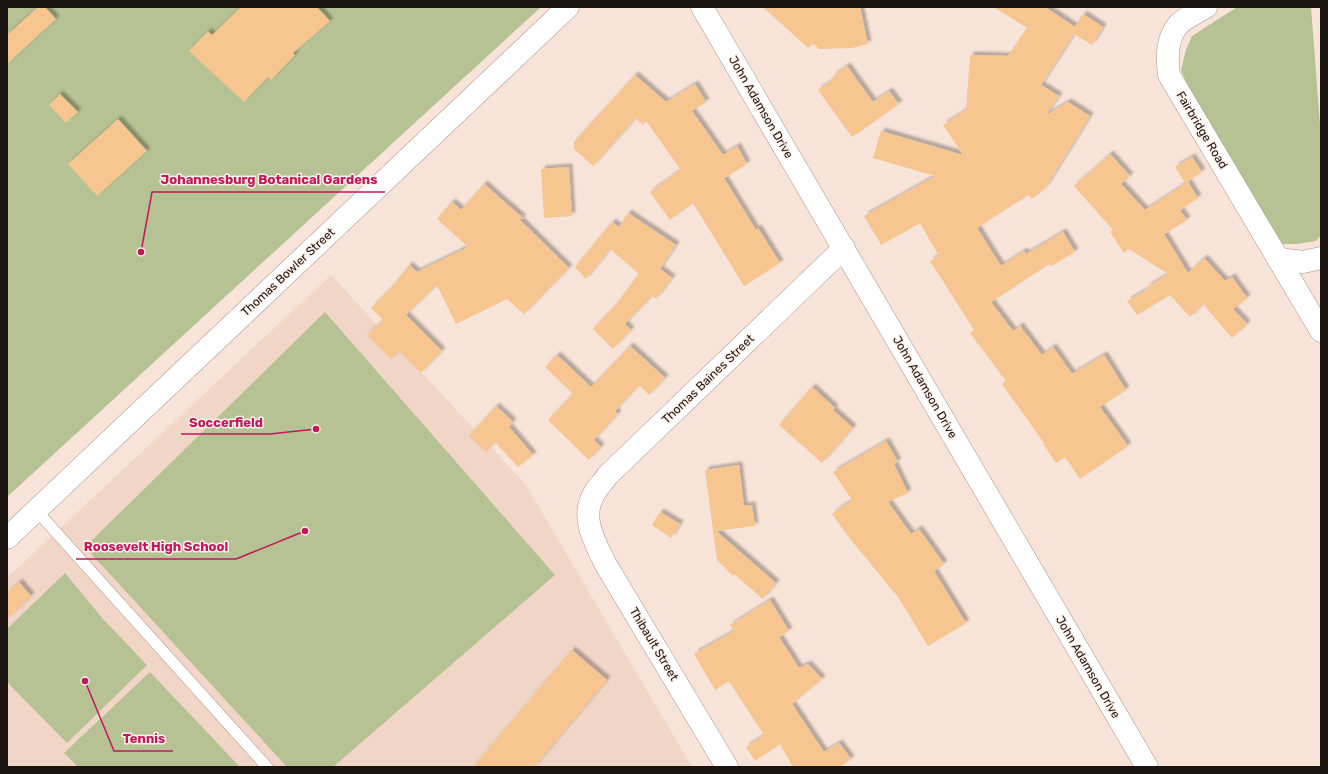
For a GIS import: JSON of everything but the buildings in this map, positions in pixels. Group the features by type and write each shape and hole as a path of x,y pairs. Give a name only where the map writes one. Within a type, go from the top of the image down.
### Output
{"street":[{"name":"Thomas Bowler Street","path":"7,538 568,7"},
{"name":"John Adamson Drive","path":"702,7 1147,767"},
{"name":"Fairbridge Road","path":"1206,7 1179,24 1170,40 1167,57 1169,75 1321,331"},
{"name":"Thomas Baines Street","path":"587,519 588,506 594,493 608,476 844,248"},
{"path":"1278,259 1303,262 1321,258"},
{"name":"Thibault Street","path":"587,519 591,534 606,565 727,767"}],"lane":[{"path":"36,510 267,767"}],"shaded area":[{"path":"331,275 526,485 692,767 7,767 7,578"}],"green space":[{"path":"7,7 541,7 7,497"},
{"path":"1237,7 1311,7 1321,138 1321,235 1316,241 1297,244 1282,244 1191,92 1181,70 1186,50 1192,36"},
{"path":"325,312 555,575 333,767 287,767 85,547"},
{"path":"65,573 103,619 147,665 67,743 7,682 7,629"},
{"path":"150,672 240,767 78,767 64,753"}],"place":[{"name":"Johannesburg Botanical Gardens","path":"141,252"},
{"name":"Soccerfield","path":"316,429"},
{"name":"Roosevelt High School","path":"305,531"},
{"name":"Tennis","path":"85,681"}]}
